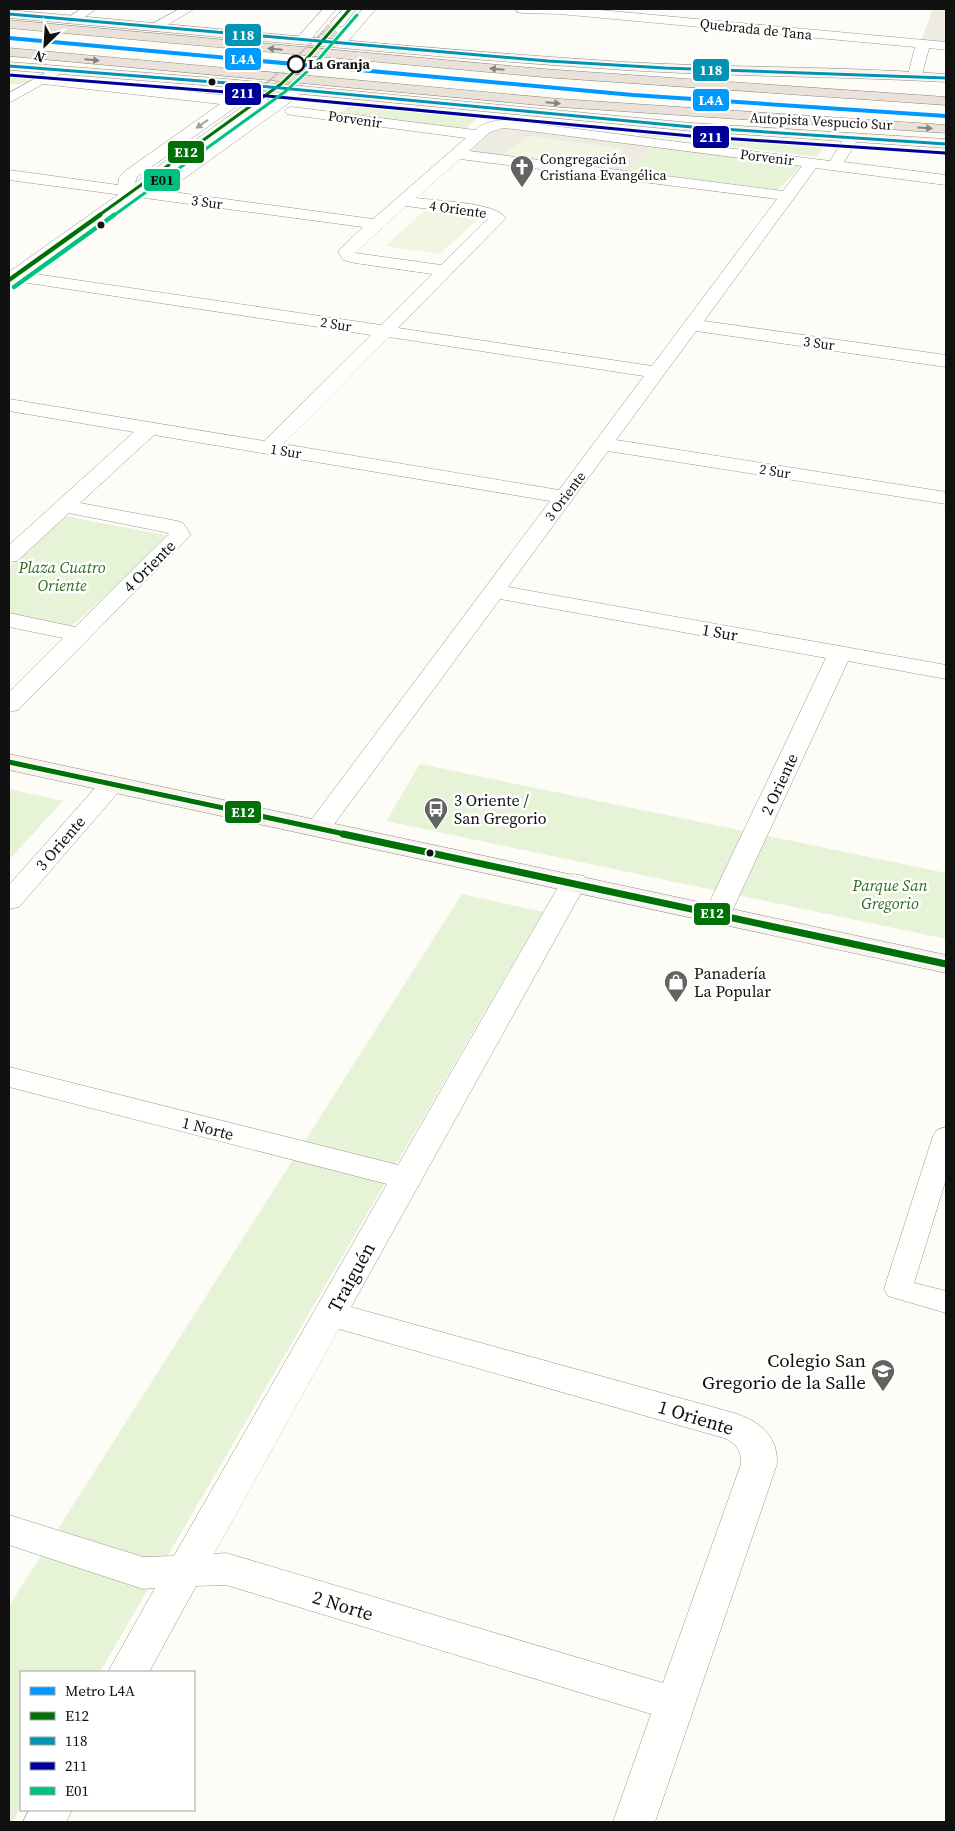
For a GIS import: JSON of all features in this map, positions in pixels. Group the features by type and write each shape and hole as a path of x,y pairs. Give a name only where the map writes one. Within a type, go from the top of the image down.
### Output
{"highway":[{"name":"Autopista Vespucio Sur","path":"9,24 615,78 946,101"},
{"name":"Autopista Vespucio Sur","path":"9,52 596,106 946,129"},
{"path":"615,78 786,82 946,91"}],"main road":[{"path":"9,14 302,41 641,67 854,71 946,78"},
{"path":"9,66 258,92 299,89 653,123 946,144"},
{"path":"9,762 574,882 946,964"}],"street":[{"path":"70,20 90,9"},
{"path":"154,27 188,9"},
{"path":"302,41 330,9"},
{"path":"338,23 350,9"},
{"path":"338,44 370,9"},
{"name":"Quebrada de Tana","path":"522,9 558,9 946,46"},
{"path":"916,75 923,44"},
{"path":"9,99 57,70"},
{"path":"41,80 235,101"},
{"path":"9,87 26,89"},
{"path":"133,192 158,185 178,175 299,89"},
{"path":"133,192 126,182 131,174 235,101 258,92"},
{"path":"12,278 133,192 258,92"},
{"name":"Porvenir","path":"292,111 477,135"},
{"name":"Porvenir","path":"498,125 514,125 946,180"},
{"name":"4 Oriente","path":"446,271 354,258 347,253 348,249 477,135 485,129 498,125"},
{"path":"834,166 852,138"},
{"path":"456,154 787,196"},
{"name":"3 Oriente","path":"318,828 812,163"},
{"name":"3 Sur","path":"9,175 376,224"},
{"name":"4 Oriente","path":"268,448 497,220 496,215 486,212 402,201"},
{"name":"2 Sur","path":"12,278 657,372"},
{"name":"3 Sur","path":"692,326 946,361"},
{"name":"1 Sur","path":"9,405 564,497"},
{"path":"9,556 150,428"},
{"name":"2 Sur","path":"604,444 946,498"},
{"name":"4 Oriente","path":"9,705 180,534 175,528 169,526 64,506"},
{"name":"1 Sur","path":"494,592 946,672"},
{"path":"9,620 80,635"},
{"name":"2 Oriente","path":"718,914 840,653"},
{"name":"3 Oriente","path":"9,901 112,784"},
{"name":"Traiguén","path":"129,1671 574,882"},
{"name":"1 Norte","path":"9,1077 407,1178"},
{"name":"1 Oriente","path":"331,1314 734,1426 746,1432 755,1441 760,1452 759,1464 634,1822"},
{"name":"2 Norte","path":"9,1530 142,1573 226,1570 676,1704"},
{"path":"44,1822 50,1811"}],"lane":[{"path":"946,1136 898,1289 946,1302"}],"path":[{"path":"296,56 324,31"},
{"path":"258,92 279,72"}],"green space":[{"path":"9,72 39,75 21,84 9,84"},
{"path":"171,85 228,90 214,98 166,92"},
{"path":"356,101 481,114 464,131 338,114"},
{"path":"498,115 670,132 826,143 817,157 711,144 707,141 640,136 638,132 616,132 512,119"},
{"path":"528,136 626,149 606,170 503,156"},
{"path":"653,145 798,165 800,167 777,191 628,173"},
{"path":"424,211 478,219 440,254 385,246"},
{"name":"Plaza Cuatro Oriente","path":"65,516 170,536 70,628 9,616 9,567"},
{"name":"Parque San Gregorio","path":"420,764 946,873 946,939 386,821"},
{"path":"9,789 63,801 9,860"},
{"path":"462,894 543,912 101,1671 20,1671 20,1809 12,1822 9,1822 9,1606"}],"shaded area":[{"path":"933,9 946,9 946,43 921,41"},
{"path":"507,127 653,145 628,173 606,170 625,149 528,136 501,157 470,152 492,130"}],"tunnel":[{"path":"261,100 304,62 338,23"}],"metro line":[{"name":"L4A","path":"9,38 633,95 946,116"}],"transit line":[{"name":"E12","path":"9,280 281,84 304,62 350,9"},
{"name":"118","path":"9,14 548,61 665,68 946,78"},
{"name":"E01","path":"14,287 286,91 311,68 357,15"},
{"name":"118","path":"9,66 227,83 692,127 946,144"},
{"name":"211","path":"9,75 226,92 691,136 945,153"},
{"name":"E12","path":"9,762 946,964"}],"place":[{"name":"La Granja","path":"296,64"},
{"name":"Congregación Cristiana Evangélica","path":"522,188"},
{"name":"3 Oriente / San Gregorio","path":"436,830"},
{"name":"Panadería La Popular","path":"676,1003"},
{"name":"Colegio San Gregorio de la Salle","path":"883,1392"}]}
